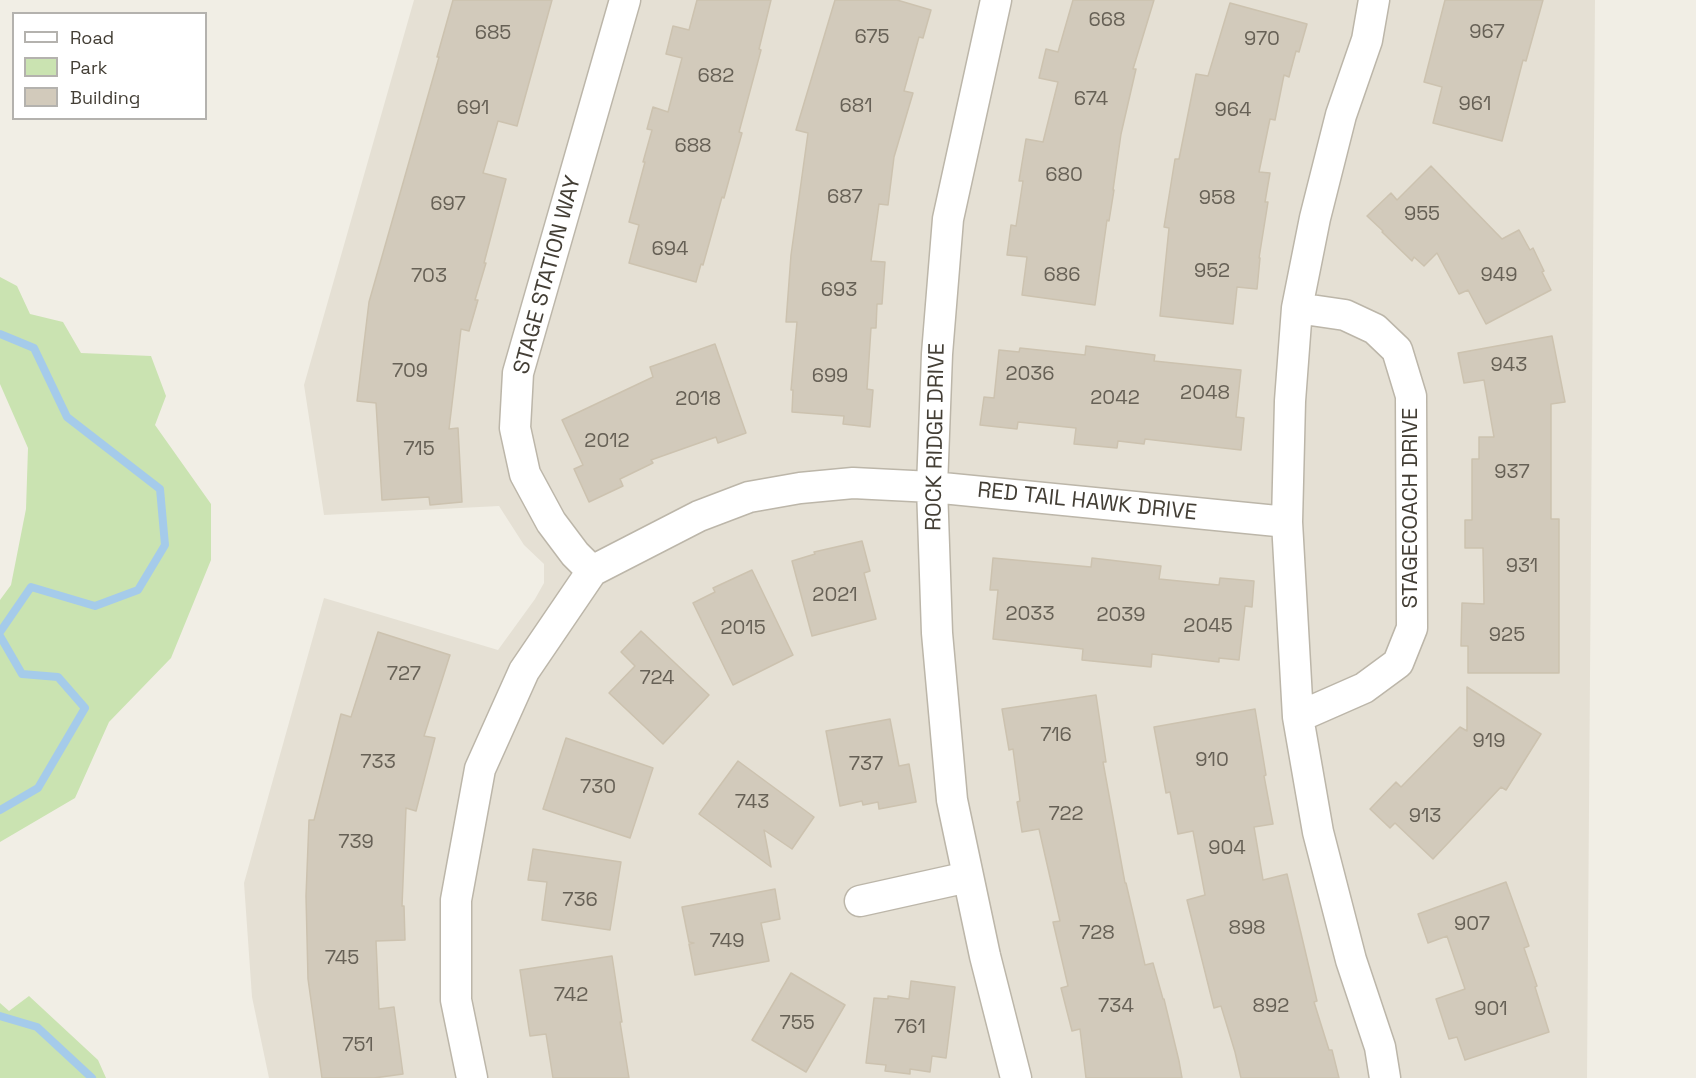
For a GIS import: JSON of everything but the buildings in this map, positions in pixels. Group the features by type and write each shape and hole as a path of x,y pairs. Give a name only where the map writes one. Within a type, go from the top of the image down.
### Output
{"street":[{"name":"STAGE STATION WAY","path":"592,571 575,554 551,522 525,474 515,429 518,373 625,0"},
{"name":"ROCK RIDGE DRIVE","path":"996,0 948,219 937,354 932,487 937,633 952,800 985,956 1016,1078"},
{"path":"1374,0 1367,40 1341,115 1315,218 1298,308 1290,401 1287,522 1298,717 1318,832 1350,960 1380,1047 1385,1078"},
{"name":"STAGECOACH DRIVE","path":"1298,308 1345,315 1375,328 1397,350 1411,396 1412,628 1398,663 1364,688 1298,717"},
{"name":"RED TAIL HAWK DRIVE","path":"472,1078 456,1000 456,900 480,768 524,671 592,571 699,516 749,497 800,488 853,483 932,487 1287,522"},
{"path":"860,901 968,877"}],"shaded area":[{"path":"414,0 1595,0 1587,1078 269,1078 252,997 244,883 324,598 498,650 544,583 544,564 524,545 499,506 324,515 304,385"}],"green space":[{"path":"0,277 17,286 30,314 63,322 81,353 151,356 166,396 155,425 211,504 211,560 171,658 109,722 75,798 0,842 0,600 11,585 26,509 28,448 0,384"},
{"path":"29,996 98,1060 106,1078 0,1078 0,1003 9,1011"}],"waterway":[{"path":"0,334 34,348 67,417 160,489 165,545 138,590 95,606 31,587 0,632"},
{"path":"0,636 22,674 58,677 85,708 38,788 0,810"},
{"path":"0,1016 37,1027 92,1078"}]}
